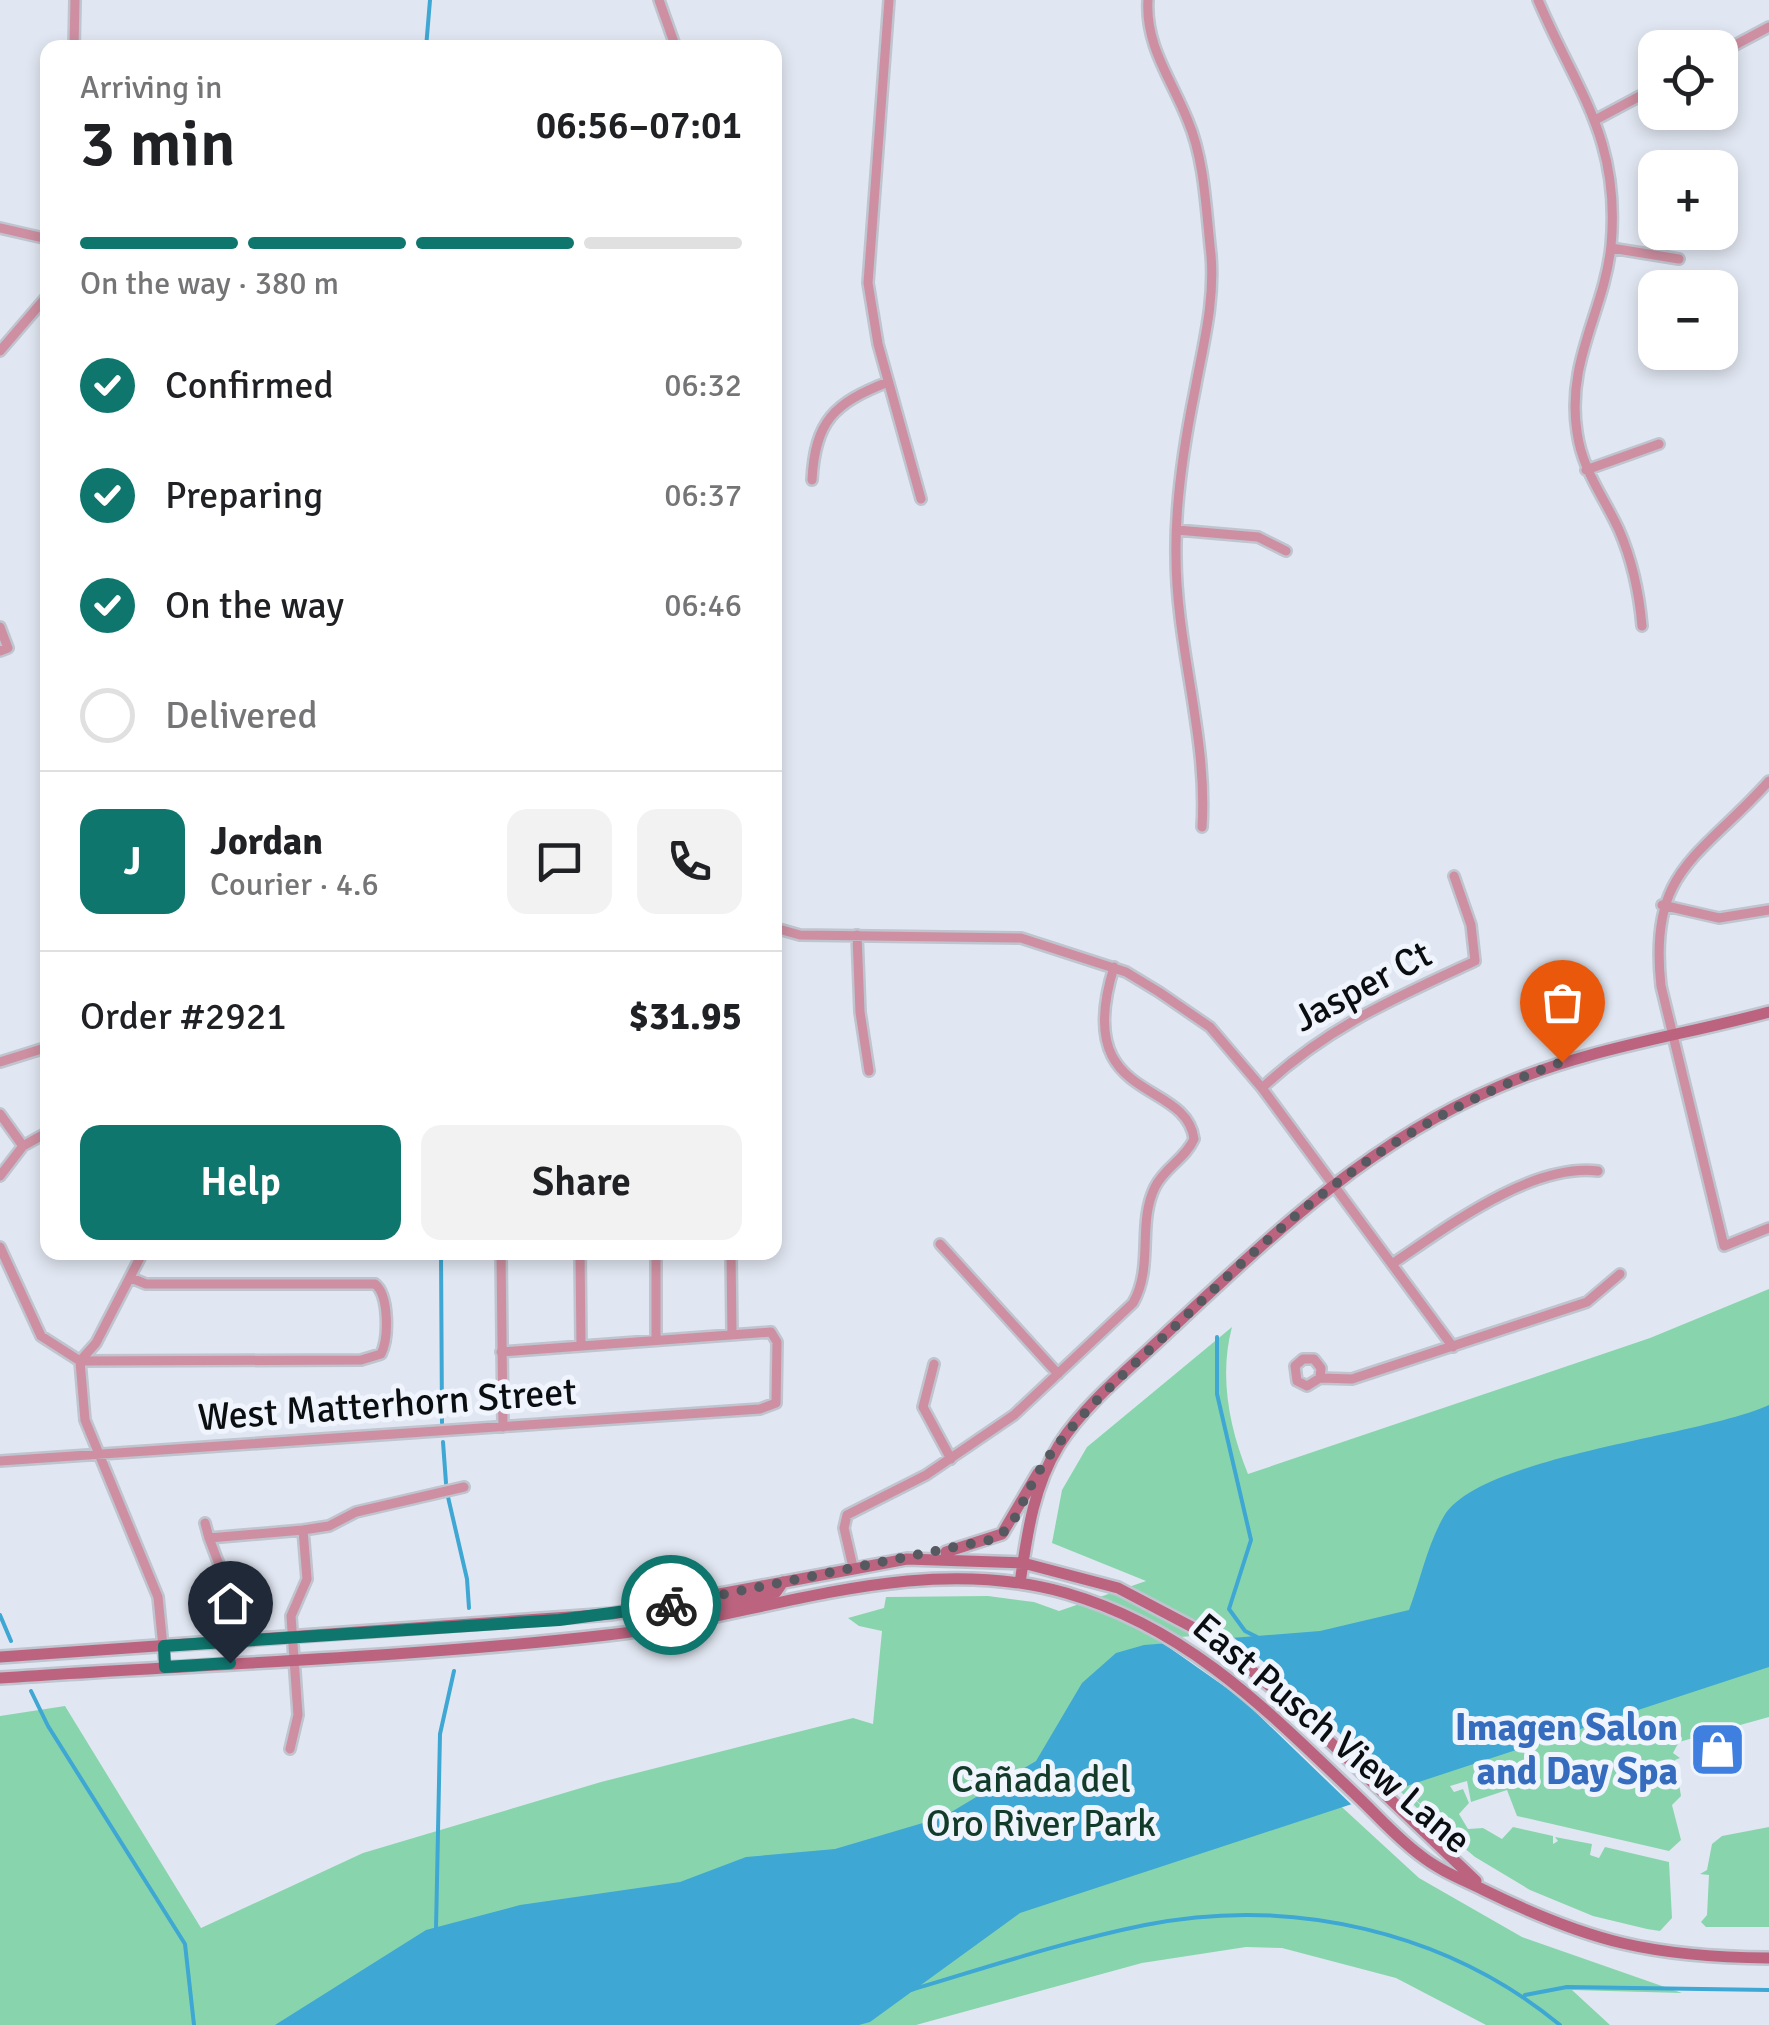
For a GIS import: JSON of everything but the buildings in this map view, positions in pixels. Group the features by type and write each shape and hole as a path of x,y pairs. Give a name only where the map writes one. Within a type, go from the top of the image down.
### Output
{"main road":[{"path":"0,1657 612,1614 978,1545 1002,1534 1053,1456 1110,1387 1332,1183 1426,1123 1495,1088 1577,1057 1769,1012"},
{"path":"1026,1584 1023,1563 1034,1504 1053,1456"},
{"name":"East Pusch View Lane","path":"907,1559 1023,1563 1053,1568 1142,1598 1214,1638 1248,1665 1491,1894"},
{"name":"East Pusch View Lane","path":"685,1623 909,1579 1026,1584 1124,1613 1202,1655 1248,1693 1425,1859 1541,1919 1614,1944 1689,1956 1769,1958"},
{"path":"0,1678 590,1637 685,1623 700,1609 776,1592 783,1582"}],"street":[{"path":"74,40 75,0"},
{"path":"658,0 673,40"},
{"path":"889,0 868,284 888,382 921,499"},
{"path":"1148,0 1157,59 1189,122 1199,161 1211,260 1210,320 1186,441 1177,530 1182,638 1205,791 1202,827"},
{"path":"1538,0 1597,119 1606,163 1611,248 1576,377 1577,436 1586,470 1632,564 1642,626"},
{"path":"1738,43 1769,27"},
{"path":"1597,119 1638,97"},
{"path":"0,228 40,237"},
{"path":"1611,248 1679,259"},
{"path":"0,351 40,305"},
{"path":"812,480 818,435 828,418 856,394 888,382"},
{"path":"1586,470 1659,444"},
{"path":"1177,530 1258,537 1286,551"},
{"path":"0,627 4,649"},
{"path":"1769,781 1685,865 1662,905 1656,944 1672,1032 1724,1246 1769,1228"},
{"name":"Jasper Ct","path":"1262,1088 1304,1048 1351,1019 1475,961 1471,926 1454,876"},
{"path":"1662,905 1719,918 1769,910"},
{"path":"782,930 800,935 1021,938 1114,967 1210,1026 1262,1088 1453,1346"},
{"path":"858,935 860,1012 870,1071"},
{"path":"853,1567 844,1528 846,1516 950,1459 1014,1415 1140,1290 1146,1272 1146,1219 1155,1188 1171,1166 1188,1154 1194,1139 1184,1117 1122,1072 1110,1052 1104,1029 1105,995 1114,967"},
{"path":"0,1062 40,1050"},
{"path":"0,1114 22,1146"},
{"path":"0,1176 22,1146 40,1136"},
{"path":"1392,1264 1519,1188 1570,1170 1598,1171"},
{"path":"940,1244 1058,1374"},
{"path":"0,1247 41,1336 80,1360 372,1359 385,1346 384,1296 379,1286 366,1282 146,1284 130,1278"},
{"path":"139,1260 96,1343 80,1360 83,1410 152,1578 165,1667"},
{"path":"501,1260 503,1427"},
{"path":"580,1260 581,1344"},
{"path":"656,1260 656,1338"},
{"path":"502,1352 732,1333 731,1260"},
{"path":"1320,1378 1352,1378 1586,1302 1620,1274"},
{"name":"West Matterhorn Street","path":"0,1460 760,1408 776,1402 776,1336 762,1331 732,1333"},
{"path":"934,1364 923,1407 950,1459"},
{"path":"209,1538 328,1526 356,1512 464,1487"},
{"path":"204,1523 220,1567"},
{"path":"290,1749 298,1716 292,1609 306,1586 303,1530"}],"green space":[{"name":"Cañada del Oro River Park","path":"1769,1289 1769,1717 1679,1742 1673,1753 1680,1758 1675,1760 1681,1796 1672,1805 1681,1840 1669,1851 1517,1816 1507,1790 1471,1802 1467,1781 1450,1786 1454,1792 1463,1789 1469,1803 1459,1814 1468,1829 1483,1828 1502,1839 1513,1827 1553,1836 1553,1844 1558,1841 1555,1837 1592,1844 1590,1855 1599,1858 1605,1847 1669,1862 1672,1918 1660,1931 1593,1916 1530,1890 1475,1857 1426,1816 1426,1809 1414,1798 1422,1807 1418,1809 1401,1792 1404,1790 1391,1774 1282,1752 1419,1878 1522,1937 1682,1993 1572,1990 1610,2025 1486,2025 1396,1978 1282,1948 1246,1947 1142,1963 916,2025 0,2025 0,1716 65,1706 201,1928 363,1853 601,1782 853,1718 873,1724 882,1631 859,1626 848,1618 884,1608 886,1597 988,1596 1034,1602 1059,1611 1146,1581 1052,1543 1062,1490 1087,1447 1232,1327 1226,1383 1236,1438 1248,1474 1650,1338"},
{"path":"1769,1827 1769,1927 1706,1927 1701,1922 1707,1915 1709,1875 1700,1874 1707,1870 1712,1844 1722,1836"}],"water":[{"path":"1769,1405 1769,1667 1020,1913 870,2022 859,2025 275,2025 426,1930 520,1905 680,1882 746,1857 835,1849 943,1817 1036,1761 1082,1683 1116,1653 1144,1645 1320,1631 1409,1610 1438,1527 1466,1495 1501,1477 1545,1463"}],"pier":[{"path":"1228,1633 1276,1672 1399,1791 1353,1806 1241,1698 1157,1639"}],"waterway":[{"path":"427,40 430,0"},
{"path":"441,1260 442,1423"},
{"path":"1217,1337 1217,1394 1251,1540 1229,1609 1245,1631 1257,1637"},
{"path":"443,1442 446,1483"},
{"path":"448,1497 467,1579 469,1608"},
{"path":"0,1615 11,1641"},
{"path":"436,1929 440,1734 454,1671"},
{"path":"31,1691 48,1726 185,1944 194,2025"},
{"path":"911,1990 1145,1925 1255,1915 1310,1919 1417,1944 1468,1966 1560,2025"},
{"path":"1525,1995 1567,1987 1769,1990"}],"way so far":[{"path":"671,1605 966,1548 994,1539 1012,1524 1038,1474 1079,1419 1300,1209 1349,1171 1426,1123 1495,1088 1562,1062"}],"place":[{"name":"Imagen Salon and Day Spa","path":"1717,1749"}],"route":[{"path":"230,1663 165,1667 164,1646 559,1620 671,1605"}]}
